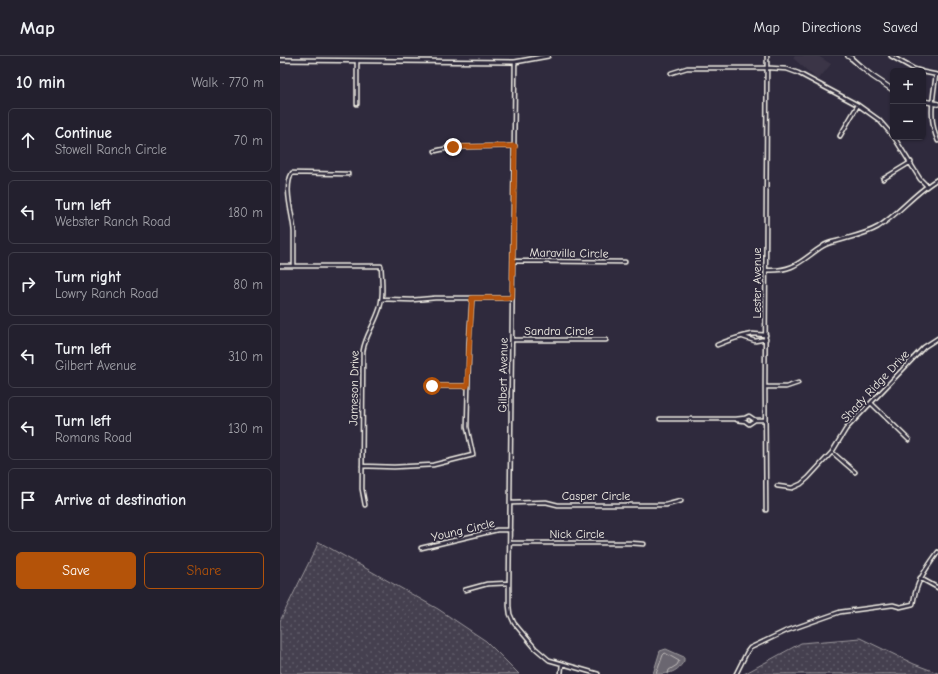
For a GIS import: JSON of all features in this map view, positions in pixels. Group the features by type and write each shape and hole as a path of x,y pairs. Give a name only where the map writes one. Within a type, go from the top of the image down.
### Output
{"main road":[{"path":"860,66 890,88"},
{"path":"926,102 938,104"}],"street":[{"path":"280,60 516,62 548,56"},
{"name":"Lester Avenue","path":"766,510 765,387 768,56"},
{"path":"890,56 903,64 914,68"},
{"path":"849,57 860,66"},
{"path":"357,60 357,104"},
{"name":"Gilbert Avenue","path":"516,62 512,298 510,614 514,623 542,655 549,660 598,674"},
{"path":"671,73 687,68 782,68 798,73 858,105 879,120 890,132"},
{"path":"926,72 937,75 932,103 933,125 938,141"},
{"path":"840,136 858,105"},
{"path":"897,140 926,185"},
{"path":"435,151 453,147 515,146"},
{"path":"883,179 911,162"},
{"path":"280,266 294,266 294,230 290,208 289,179 292,173 348,174"},
{"path":"766,270 779,271 792,267 824,245 869,232 878,227 919,193 926,185 938,179"},
{"name":"Maravilla Circle","path":"513,261 625,262"},
{"name":"Jameson Drive","path":"294,266 381,266 382,299 379,312 368,334 363,351 362,489 364,504"},
{"path":"382,299 412,300 435,298 512,298"},
{"path":"362,466 433,465 473,455 467,427 467,386 472,298"},
{"path":"742,337 754,334 766,337"},
{"path":"717,345 735,337 755,340 766,337"},
{"name":"Shady Ridge Drive","path":"777,486 792,488 801,484 808,478 832,452 846,429 924,347 938,338"},
{"name":"Sandra Circle","path":"512,340 606,340"},
{"path":"765,387 786,387 798,383"},
{"path":"432,386 467,386"},
{"path":"871,403 909,440"},
{"path":"660,419 736,419 749,416 755,420"},
{"path":"736,419 745,421 749,424 755,420 765,420"},
{"path":"832,452 855,472"},
{"name":"Casper Circle","path":"510,502 546,502 558,505 666,505 681,501"},
{"name":"Young Circle","path":"421,548 497,530 510,530"},
{"name":"Nick Circle","path":"510,543 644,544"},
{"path":"736,674 750,648 786,631 840,612 893,605 900,607 913,604 915,590 920,578 938,552"},
{"path":"920,578 938,588"},
{"path":"465,590 488,584 510,583"},
{"path":"561,674 562,664"}],"shaded area":[{"path":"795,56 818,56 831,64 818,80 793,58"},
{"path":"319,542 438,609 486,641 519,674 280,674 280,621"},
{"path":"860,638 938,674 744,674 801,643"}],"water":[{"path":"666,649 684,657 684,661 678,669 674,671 663,674 653,674 660,651"}],"route":[{"path":"432,386 467,386 468,343 471,324 472,298 512,298 515,146 453,147"}]}
